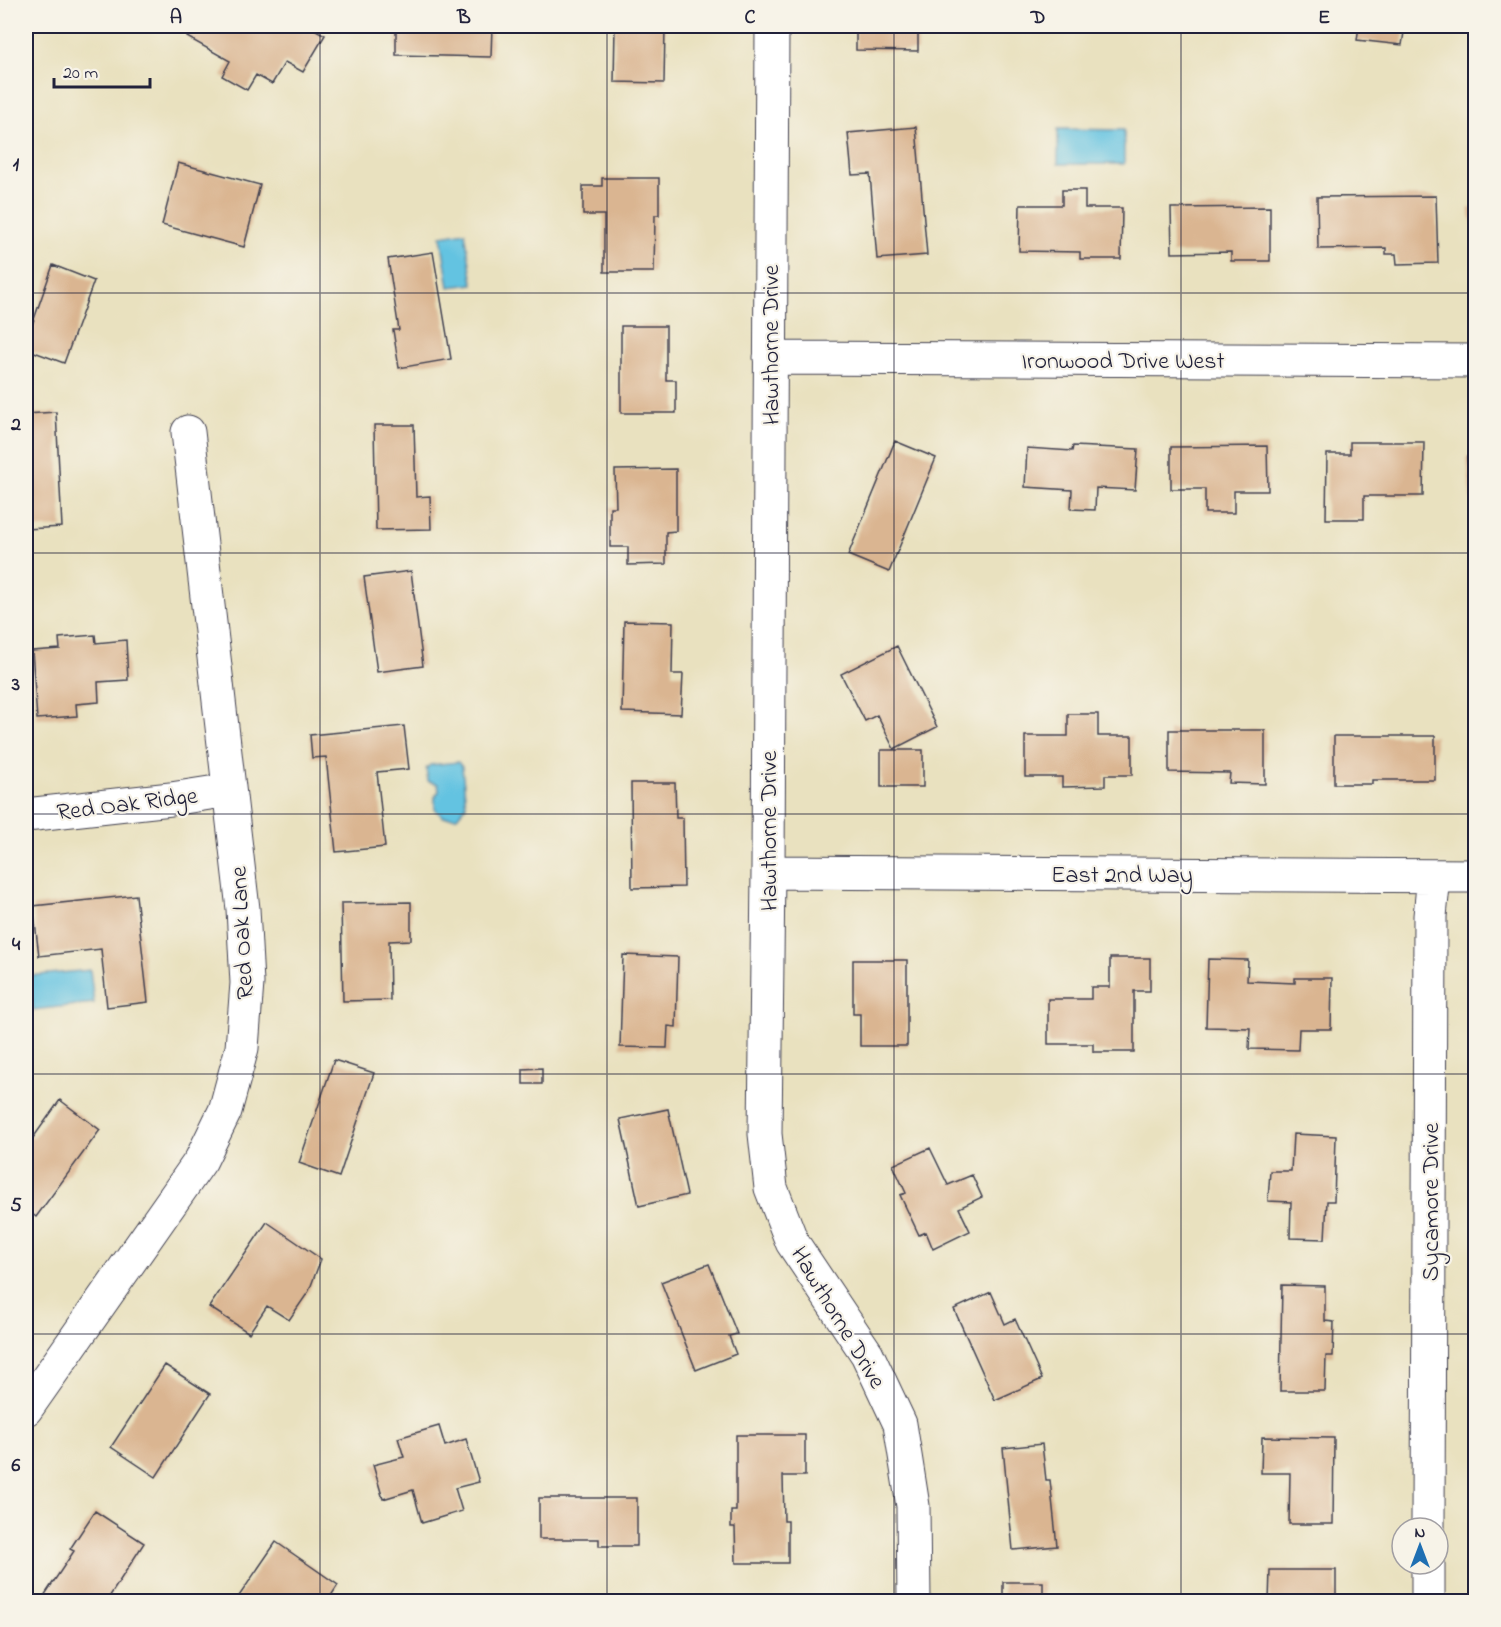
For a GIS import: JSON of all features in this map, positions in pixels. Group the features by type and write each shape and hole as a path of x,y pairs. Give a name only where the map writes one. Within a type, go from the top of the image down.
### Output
{"street":[{"name":"Hawthorne Drive","path":"772,26 765,1134 771,1188 792,1242 867,1354 900,1424 913,1506 914,1602"},
{"name":"Ironwood Drive West","path":"770,358 1476,361"},
{"name":"Red Oak Lane","path":"26,1409 201,1160 225,1111 242,1048 247,983 243,909 188,432"},
{"name":"Red Oak Ridge","path":"26,815 171,799 229,790"},
{"name":"East 2nd Way","path":"768,872 1476,876"},
{"name":"Sycamore Drive","path":"1428,1516 1430,928 1434,876"},
{"path":"1428,1576 1428,1602"}],"water":[{"path":"1058,129 1124,130 1124,164 1058,164"},
{"path":"465,232 473,284 449,287 441,236"},
{"path":"458,762 462,767 466,806 457,817 443,817 435,809 435,797 439,791 438,784 428,781 426,769 430,765"},
{"path":"90,970 94,1003 33,1010 29,976"}],"building":[{"path":"194,26 309,26 325,35 303,72 285,62 272,84 256,75 247,90 222,76 230,61 187,37"},
{"path":"396,26 492,26 491,57 396,55"},
{"path":"615,26 665,26 664,83 614,82"},
{"path":"856,26 918,26 918,51 856,50"},
{"path":"1359,26 1405,26 1402,45 1357,40"},
{"path":"916,127 927,255 877,259 870,174 852,175 848,133"},
{"path":"178,163 260,185 244,247 162,225"},
{"path":"602,178 659,178 659,215 655,215 654,272 604,272 604,215 583,215 583,186 602,186"},
{"path":"1062,190 1085,190 1085,208 1122,208 1121,259 1080,259 1080,252 1019,251 1020,205 1062,205"},
{"path":"1436,196 1438,263 1397,264 1396,254 1386,254 1386,248 1318,249 1317,197"},
{"path":"1270,207 1270,261 1231,261 1231,252 1172,253 1171,208"},
{"path":"1476,207 1476,230 1475,230 1468,209"},
{"path":"433,252 451,359 399,368 393,330 399,330 388,259"},
{"path":"53,265 94,281 64,363 26,349 26,342"},
{"path":"621,326 666,326 666,380 676,380 676,413 621,413"},
{"path":"56,412 62,527 26,529 26,414"},
{"path":"374,425 414,425 416,497 430,496 431,529 376,530"},
{"path":"895,441 936,458 889,572 848,555"},
{"path":"1350,442 1424,442 1423,496 1364,496 1364,519 1326,519 1327,454 1350,454"},
{"path":"1073,446 1138,449 1135,490 1096,488 1095,510 1071,509 1072,490 1025,487 1027,448 1072,451"},
{"path":"1267,446 1268,491 1234,491 1234,513 1205,513 1205,489 1171,489 1171,447"},
{"path":"1467,457 1476,457 1476,499 1471,500"},
{"path":"676,469 676,531 666,532 666,564 628,565 628,547 610,547 610,507 616,507 615,470"},
{"path":"411,571 423,666 377,672 364,577"},
{"path":"624,621 673,622 672,674 683,674 681,714 622,712"},
{"path":"95,635 96,643 126,640 128,680 98,682 99,702 76,704 77,716 37,719 32,651 60,649 59,638"},
{"path":"897,646 937,727 894,749 877,715 865,721 841,674"},
{"path":"1068,714 1098,714 1098,736 1132,736 1132,775 1105,775 1105,786 1062,787 1062,777 1025,777 1025,736 1068,736"},
{"path":"404,726 409,769 377,772 385,847 336,852 326,757 312,758 310,735"},
{"path":"1169,730 1265,730 1265,784 1229,783 1230,773 1169,772"},
{"path":"1334,736 1435,736 1435,780 1372,780 1372,784 1334,784"},
{"path":"881,750 923,750 923,787 881,787"},
{"path":"631,783 675,783 676,818 683,818 684,887 632,888"},
{"path":"136,895 148,1002 107,1007 101,949 39,956 33,906"},
{"path":"411,902 411,940 389,941 390,1000 343,1001 341,903"},
{"path":"623,955 678,957 676,1027 668,1026 667,1048 620,1047"},
{"path":"1110,958 1150,958 1150,991 1134,991 1134,1052 1093,1052 1093,1044 1048,1044 1048,999 1091,999 1091,987 1110,987"},
{"path":"1208,959 1248,960 1247,981 1295,983 1295,978 1332,978 1331,1029 1299,1029 1298,1050 1249,1049 1250,1028 1206,1027"},
{"path":"853,960 907,960 907,1046 860,1046 860,1014 853,1014"},
{"path":"334,1060 374,1073 339,1177 299,1163"},
{"path":"542,1068 542,1084 523,1084 523,1069"},
{"path":"60,1100 100,1130 36,1217 26,1209 26,1132 33,1138"},
{"path":"668,1109 687,1195 639,1206 620,1119"},
{"path":"1293,1134 1336,1136 1334,1201 1327,1201 1325,1239 1290,1238 1291,1202 1268,1201 1270,1171 1291,1171"},
{"path":"930,1148 948,1185 972,1175 982,1197 959,1208 970,1231 933,1249 926,1232 919,1235 900,1195 906,1193 893,1165"},
{"path":"267,1222 321,1259 309,1291 289,1320 267,1306 249,1333 209,1307"},
{"path":"709,1264 737,1334 729,1336 736,1354 696,1370 661,1282"},
{"path":"1282,1285 1325,1286 1325,1321 1334,1322 1333,1356 1326,1356 1325,1391 1280,1391"},
{"path":"991,1292 1005,1324 1015,1319 1042,1379 995,1400 954,1309"},
{"path":"165,1365 210,1394 156,1477 111,1447"},
{"path":"439,1426 445,1446 466,1439 479,1482 455,1488 462,1511 422,1523 413,1490 383,1499 373,1465 404,1457 398,1438"},
{"path":"736,1435 805,1435 805,1476 783,1476 784,1521 788,1521 788,1563 736,1563 735,1527 731,1527 731,1511 736,1511"},
{"path":"1262,1437 1334,1438 1333,1524 1289,1524 1290,1473 1261,1473"},
{"path":"1042,1444 1046,1480 1050,1480 1057,1546 1013,1550 1003,1448"},
{"path":"539,1498 637,1498 637,1546 599,1546 599,1539 539,1539"},
{"path":"95,1511 144,1543 106,1602 47,1602 42,1599 74,1551 70,1549"},
{"path":"276,1542 338,1585 327,1602 235,1602"},
{"path":"1270,1570 1336,1570 1336,1602 1269,1602"},
{"path":"1003,1582 1043,1582 1043,1602 1003,1602"}]}
